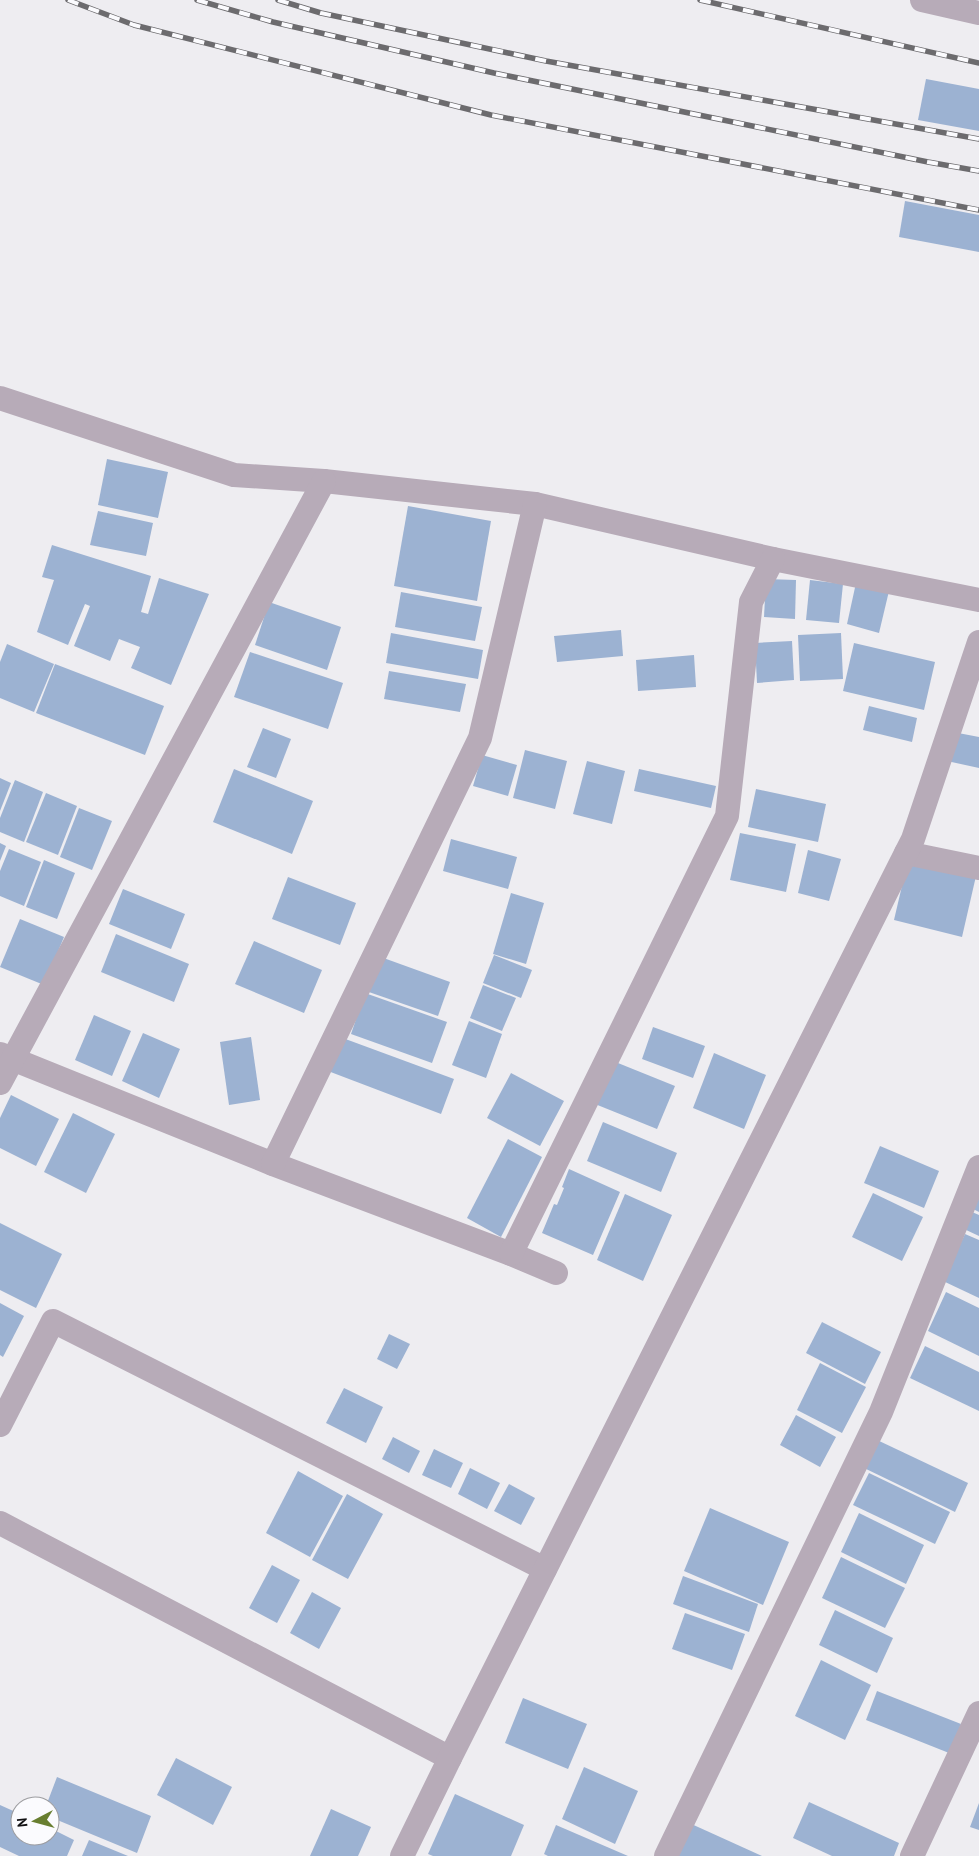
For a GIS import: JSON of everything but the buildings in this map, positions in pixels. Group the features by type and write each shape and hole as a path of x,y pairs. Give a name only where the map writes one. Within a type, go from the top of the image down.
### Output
{"street":[{"path":"922,0 979,13"},
{"path":"0,398 234,475 324,482 535,504 774,559 979,600"},
{"path":"0,1083 6,1057 324,482"},
{"path":"274,1164 480,738 535,504"},
{"path":"511,1254 727,816 751,602 774,559"},
{"path":"402,1856 906,853 979,642"},
{"path":"906,853 979,868"},
{"path":"6,1057 274,1164 556,1273"},
{"path":"666,1856 881,1412 979,1167"},
{"path":"0,1425 53,1321 545,1569"},
{"path":"0,1523 450,1758"},
{"path":"912,1856 979,1713"}],"railway":[{"path":"68,0 134,25 491,115 979,210"},
{"path":"197,0 273,22 494,73 979,171"},
{"path":"278,0 321,13 546,61 979,139"},
{"path":"700,0 979,63"}]}
